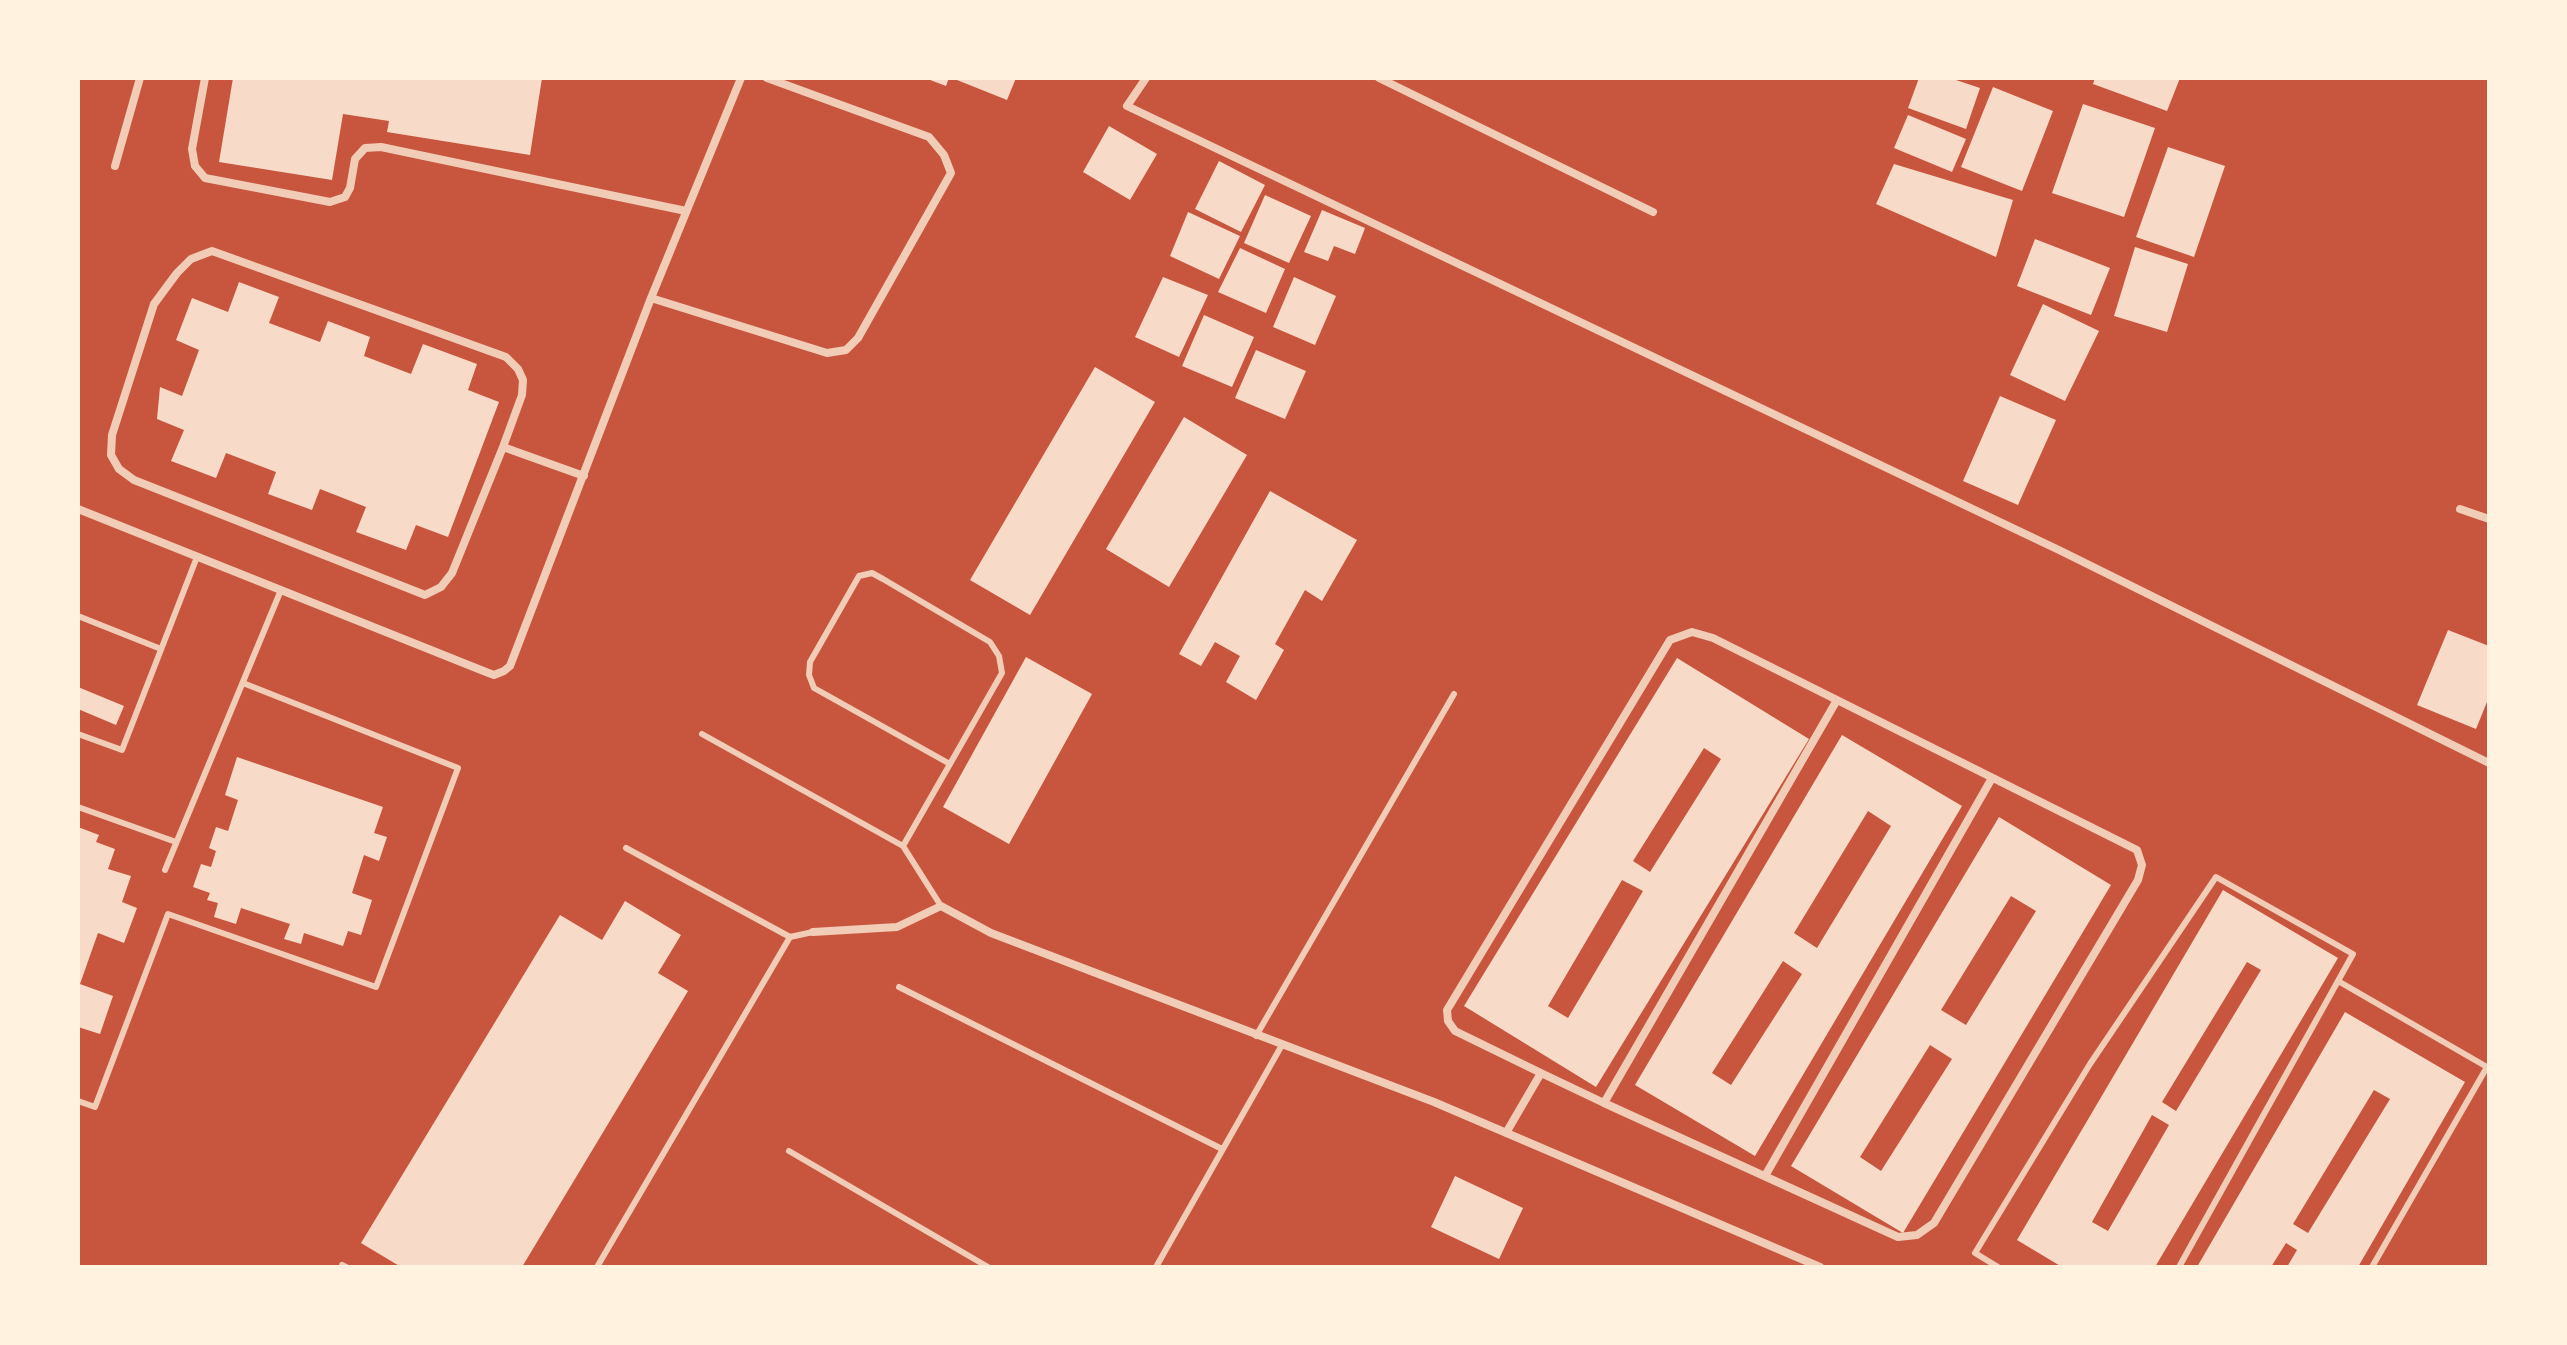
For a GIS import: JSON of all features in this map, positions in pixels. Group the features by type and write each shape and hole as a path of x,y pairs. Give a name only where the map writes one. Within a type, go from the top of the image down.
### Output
{"street":[{"path":"115,166 140,78"},
{"path":"205,78 192,149 195,166 205,178 330,202 345,197 350,188 355,159 365,148 381,147 686,211"},
{"path":"78,509 494,675 510,666 651,298 741,78"},
{"path":"651,298 827,353 846,350 858,338 951,173 944,155 929,137 767,78"},
{"path":"1146,78 1127,106 2061,551 2489,763"},
{"path":"1379,78 1653,212"},
{"path":"212,251 506,357 518,369 523,380 522,395 503,447 452,573 441,587 425,595 134,480 119,469 111,455 112,435 154,304 191,259 212,251"},
{"path":"503,447 584,476"},
{"path":"2460,509 2489,519"},
{"path":"1692,632 1713,638 1992,778 2137,850 2142,865 2138,880 1934,1223 1917,1235 1898,1237 1604,1103 1455,1031 1448,1021 1447,1010 1670,640 1692,632"},
{"path":"1604,1103 1837,700"},
{"path":"1765,1176 1992,778"},
{"path":"813,932 897,927 941,906 991,933 1434,1102 1820,1267"},
{"path":"1506,1133 1541,1073"}],"lane":[{"path":"78,734 122,750 197,557"},
{"path":"903,846 950,764 1002,673 999,656 990,642 872,573 859,576 810,662 809,675 814,688 950,764"},
{"path":"165,870 281,590"},
{"path":"78,616 161,649"},
{"path":"78,1101 95,1107 168,914 376,987 458,768 243,683"},
{"path":"1256,1036 1454,694"},
{"path":"702,734 903,846 941,906"},
{"path":"78,807 176,842"},
{"path":"626,848 790,937 813,932"},
{"path":"1998,1267 1975,1253 2090,1064 2216,877 2353,954 2179,1267"},
{"path":"597,1267 790,937"},
{"path":"2338,981 2487,1067 2372,1267"},
{"path":"899,987 1222,1149"},
{"path":"1156,1267 1282,1045"},
{"path":"789,1151 988,1267"}],"building":[{"path":"233,78 542,78 530,155 387,132 389,121 343,114 332,180 219,162"},
{"path":"925,78 949,78 946,86"},
{"path":"952,78 1016,78 1007,100"},
{"path":"1919,78 1950,78 1980,88 1966,129 1908,108"},
{"path":"2095,78 2180,78 2167,111 2093,84"},
{"path":"1993,87 2053,111 2022,191 1961,167"},
{"path":"2083,104 2155,128 2124,217 2052,193"},
{"path":"1908,115 1966,139 1952,172 1894,148"},
{"path":"1109,126 1157,154 1130,200 1083,172"},
{"path":"2168,147 2225,166 2194,257 2136,237"},
{"path":"1219,161 1265,185 1241,232 1195,209"},
{"path":"1894,164 2013,200 1996,257 1876,204"},
{"path":"1265,195 1311,216 1289,263 1244,243"},
{"path":"1322,210 1365,228 1355,254 1334,246 1328,261 1304,252"},
{"path":"1188,212 1240,236 1219,279 1170,256"},
{"path":"2035,239 2110,268 2091,315 2017,286"},
{"path":"2135,247 2188,264 2167,332 2114,316"},
{"path":"1240,248 1285,269 1266,313 1218,292"},
{"path":"1163,277 1208,295 1179,357 1135,337"},
{"path":"1294,277 1336,296 1315,345 1273,327"},
{"path":"239,282 279,297 269,323 320,342 328,321 370,337 364,356 411,374 423,344 477,364 468,390 499,402 448,537 416,525 406,550 356,532 366,507 320,489 312,510 268,494 276,472 226,453 216,478 171,461 184,430 157,419 160,387 182,396 199,350 176,340 192,298 228,312"},
{"path":"2043,304 2099,331 2065,401 2010,375"},
{"path":"1204,315 1254,337 1232,387 1182,366"},
{"path":"1256,350 1306,371 1285,419 1235,398"},
{"path":"1095,367 1155,402 1030,615 970,580"},
{"path":"2000,396 2056,420 2018,505 1963,481"},
{"path":"1184,417 1247,455 1169,587 1106,549"},
{"path":"1270,491 1357,540 1322,601 1305,590 1275,644 1284,650 1256,700 1226,682 1240,656 1215,642 1201,666 1179,654"},
{"path":"2448,630 2489,646 2489,697 2476,729 2417,705"},
{"path":"1026,657 1092,694 1009,844 943,807"},
{"path":"1677,658 1809,739 1596,1087 1464,1006","holes":["1704,748 1721,759 1650,872 1633,861","1622,880 1643,891 1568,1018 1548,1006"]},
{"path":"78,687 124,706 116,725 78,709"},
{"path":"1842,735 1962,806 1755,1156 1635,1085","holes":["1868,811 1891,826 1817,948 1794,933","1783,961 1802,974 1731,1085 1712,1073"]},
{"path":"237,757 383,807 374,833 387,837 379,861 364,855 352,893 372,900 361,935 348,931 343,946 304,933 301,944 284,939 290,924 241,908 236,924 214,917 218,903 207,900 210,893 193,887 201,864 211,867 216,851 209,848 216,827 228,831 238,800 225,795"},
{"path":"1999,817 2111,885 1903,1233 1791,1166","holes":["2011,896 2036,911 1966,1025 1941,1010","1930,1045 1952,1059 1881,1171 1860,1157"]},
{"path":"78,827 99,835 96,842 115,849 108,869 131,876 122,902 137,908 124,943 98,933 80,984 113,996 100,1034 78,1027"},
{"path":"2223,890 2338,958 2155,1267 2062,1267 2017,1240","holes":["2247,962 2261,970 2176,1111 2162,1102","2152,1115 2169,1125 2108,1231 2092,1222"]},
{"path":"625,901 681,935 658,973 688,991 522,1267 401,1267 361,1243 560,915 602,940"},
{"path":"2345,1012 2465,1082 2358,1267 2287,1267 2297,1250 2286,1243 2271,1267 2197,1267","holes":["2374,1090 2390,1099 2308,1233 2293,1224"]},
{"path":"1455,1176 1523,1208 1499,1259 1431,1227"}]}
